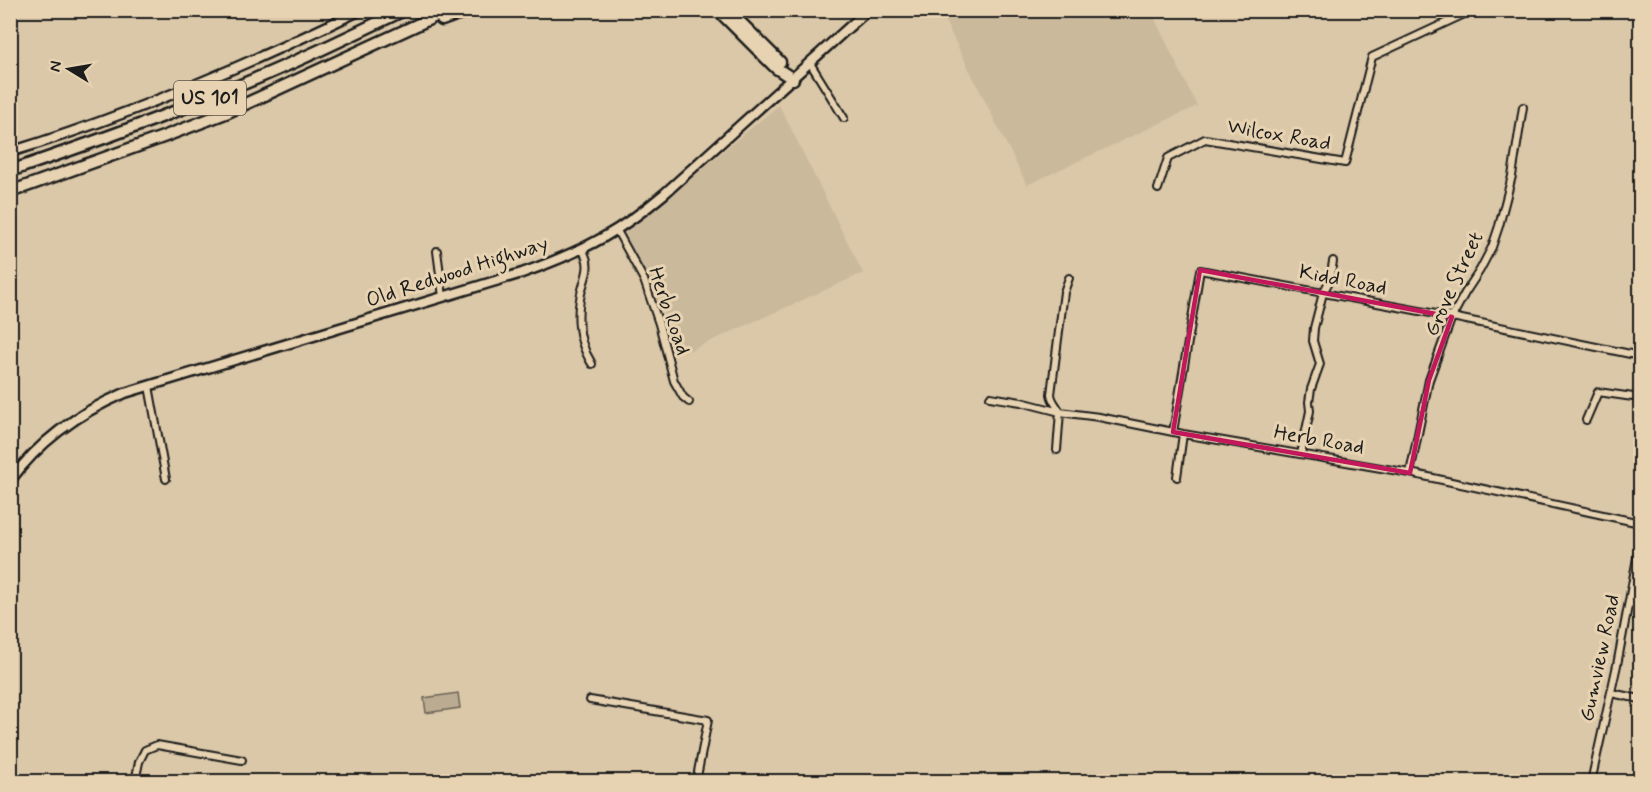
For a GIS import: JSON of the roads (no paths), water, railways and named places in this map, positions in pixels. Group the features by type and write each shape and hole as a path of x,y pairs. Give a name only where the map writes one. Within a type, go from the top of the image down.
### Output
{"highway":[{"name":"US 101","path":"10,171 219,94 404,10"},
{"name":"US 101","path":"10,192 228,112 449,10"},
{"path":"394,37 469,10"},
{"path":"718,10 776,68 793,79"},
{"path":"732,10 738,21 782,64 793,79"}],"main road":[{"path":"10,152 157,100 298,41 361,10"},
{"name":"Old Redwood Highway","path":"10,481 48,439 74,419 108,400 522,273 582,249 616,230 664,194 868,10"}],"street":[{"name":"Wilcox Road","path":"1158,189 1168,158 1205,139 1345,163 1372,57 1473,10"},
{"path":"810,63 844,118"},
{"name":"Grove Street","path":"1410,473 1429,381 1452,317 1492,247 1512,176 1523,107"},
{"name":"Herb Road","path":"616,230 644,280 659,324 674,381 683,397 689,402"},
{"path":"582,249 588,259 588,268 580,299 579,336 591,364"},
{"path":"437,251 443,297"},
{"path":"1301,454 1310,411 1310,395 1320,364 1313,341 1314,328 1323,293 1330,280 1333,261"},
{"name":"Kidd Road","path":"1173,432 1200,270 1452,317 1641,356"},
{"path":"1057,450 1060,412 1058,406 1052,401 1051,394 1064,292 1069,278"},
{"path":"149,386 166,479"},
{"path":"1586,420 1598,392 1641,398"},
{"name":"Herb Road","path":"990,397 1060,412 1410,473 1641,523"},
{"path":"1177,477 1184,434"},
{"name":"Gumview Road","path":"1591,782 1641,542"},
{"path":"1629,603 1641,605"},
{"path":"1611,693 1641,699"},
{"path":"590,700 708,720 696,782"},
{"path":"135,782 139,762 145,750 157,745 242,760"}]}
